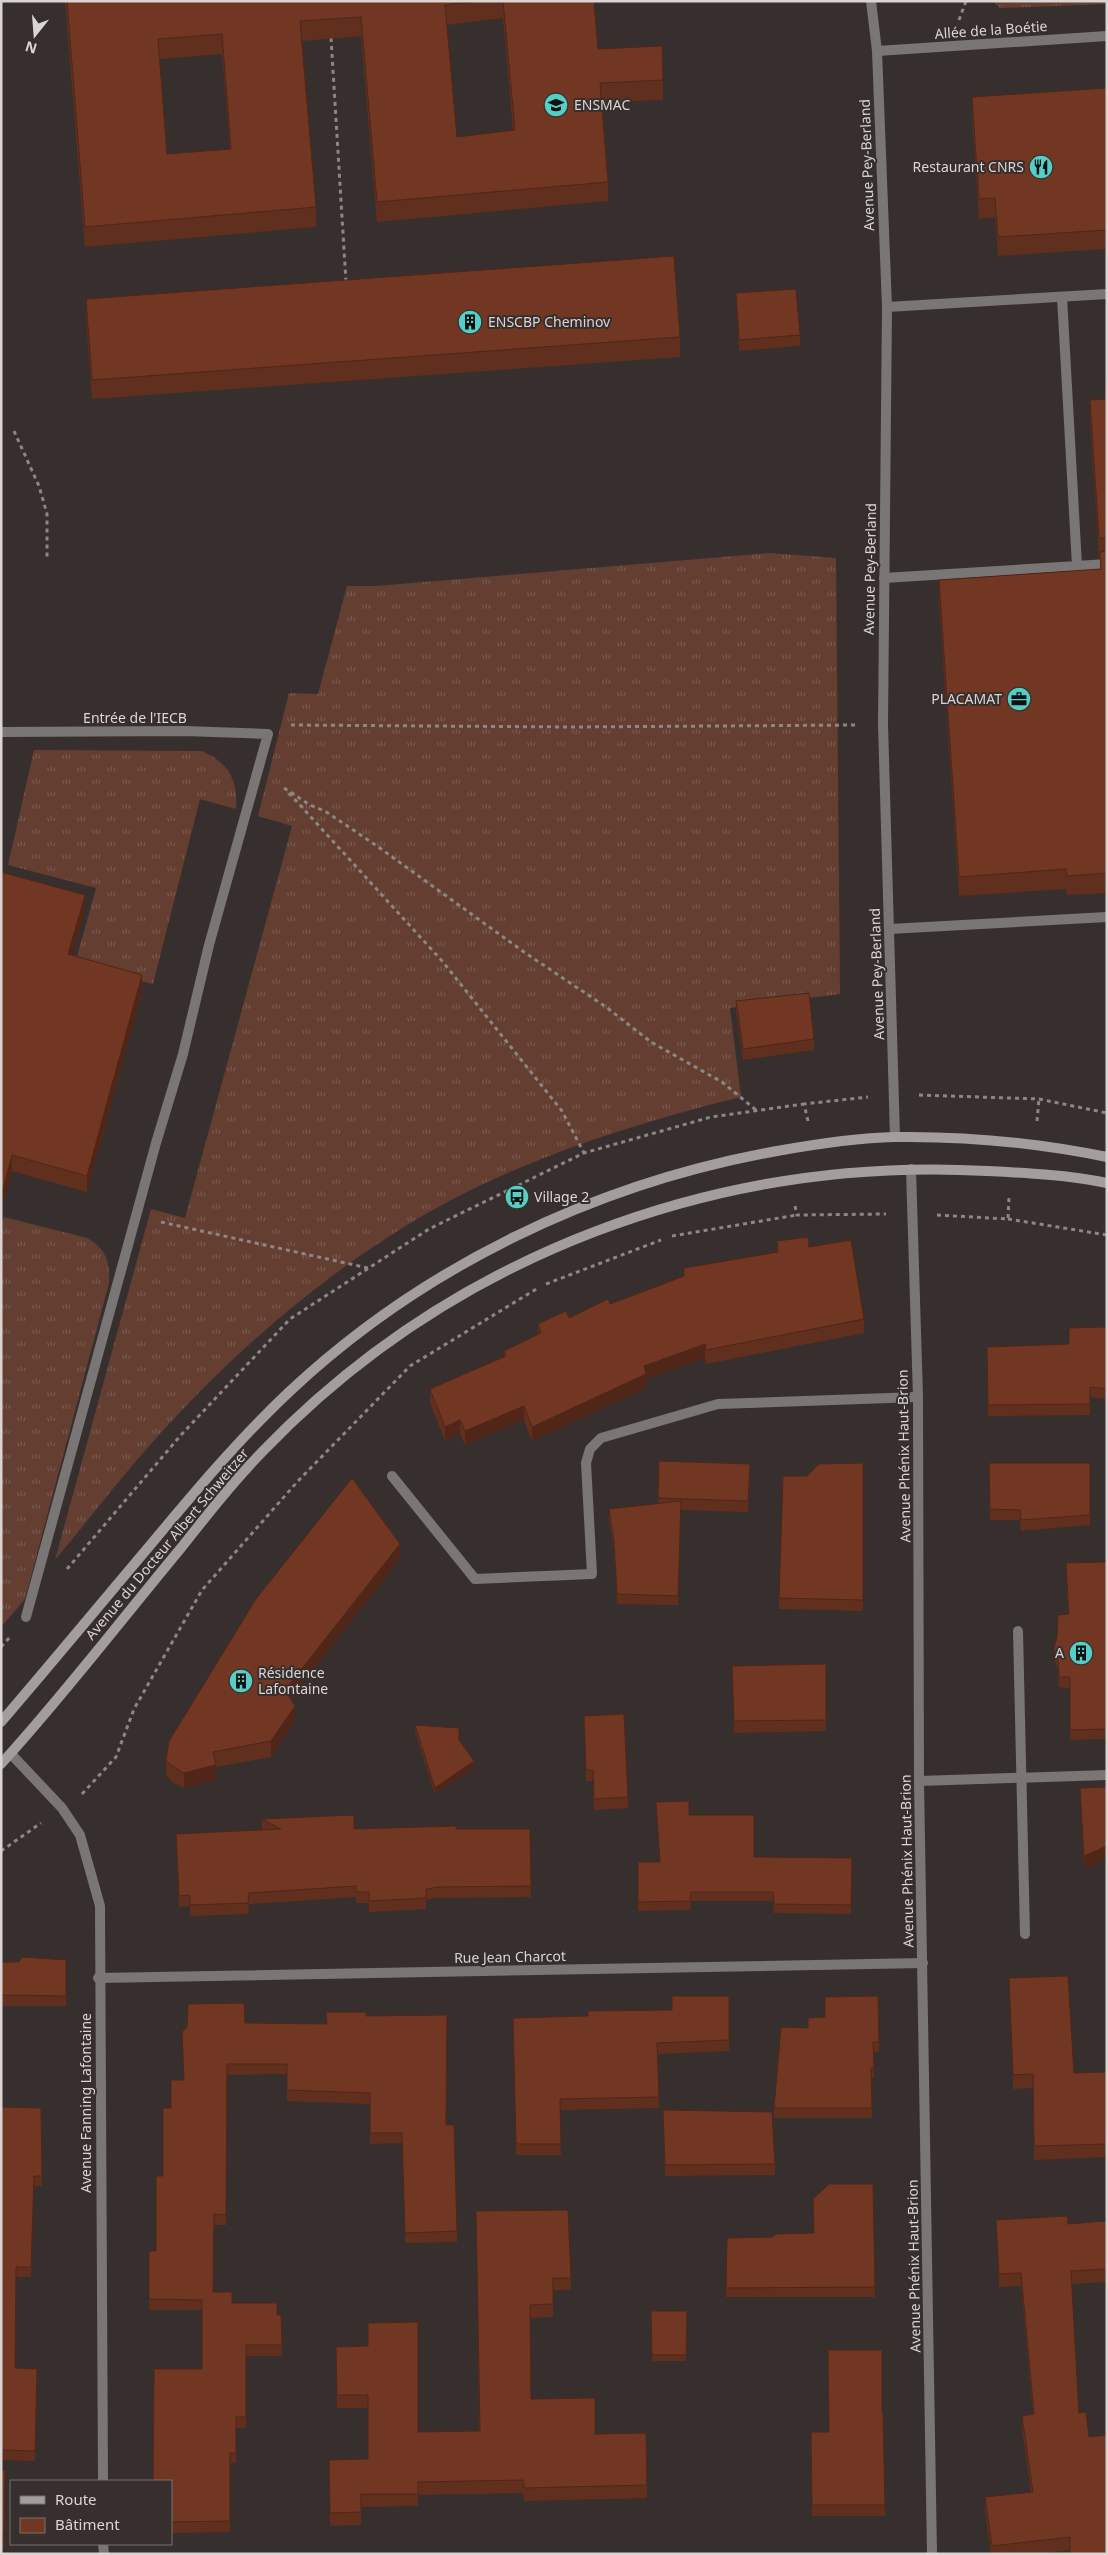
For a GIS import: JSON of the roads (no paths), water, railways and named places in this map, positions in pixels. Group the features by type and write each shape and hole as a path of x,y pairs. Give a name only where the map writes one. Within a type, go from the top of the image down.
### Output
{"main road":[{"name":"Avenue du Docteur Albert Schweitzer","path":"1,1722 238,1443 286,1395 329,1357 398,1304 456,1268 516,1236 587,1205 660,1178 735,1158 812,1144 894,1137 982,1140 1107,1157"},
{"name":"Avenue du Docteur Albert Schweitzer","path":"1,1764 222,1496 263,1451 308,1408 362,1362 420,1320 481,1284 545,1251 611,1224 734,1189 790,1179 851,1171 911,1169 1010,1172 1107,1183"}],"street":[{"name":"Avenue Pey-Berland","path":"871,1 877,51 886,307 883,724 894,1137"},
{"name":"Allée de la Boétie","path":"877,51 1107,36"},
{"path":"886,307 1107,294"},
{"path":"1062,297 1077,566"},
{"path":"884,578 1107,564"},
{"name":"Entrée de l'IECB","path":"1,732 172,731 268,734 209,945 183,1054 136,1214 26,1617"},
{"path":"889,929 1107,918"},
{"name":"Avenue Phénix Haut-Brion","path":"911,1169 918,1397 919,1781 932,2554"},
{"path":"392,1476 475,1580 592,1574 586,1463 590,1449 601,1438 718,1404 918,1397"},
{"path":"1018,1631 1025,1934"},
{"name":"Avenue Fanning Lafontaine","path":"10,1754 62,1808 80,1835 100,1906 98,1978 103,2480"},
{"path":"919,1781 1107,1775"},
{"name":"Rue Jean Charcot","path":"98,1978 923,1963"}],"place":[{"name":"ENSMAC","path":"556,105"},
{"name":"Restaurant CNRS","path":"1041,167"},
{"name":"ENSCBP Cheminov","path":"470,322"},
{"name":"PLACAMAT","path":"1019,699"},
{"name":"Village 2","path":"517,1197"},
{"name":"A","path":"1081,1653"},
{"name":"Résidence Lafontaine","path":"241,1681"}]}
